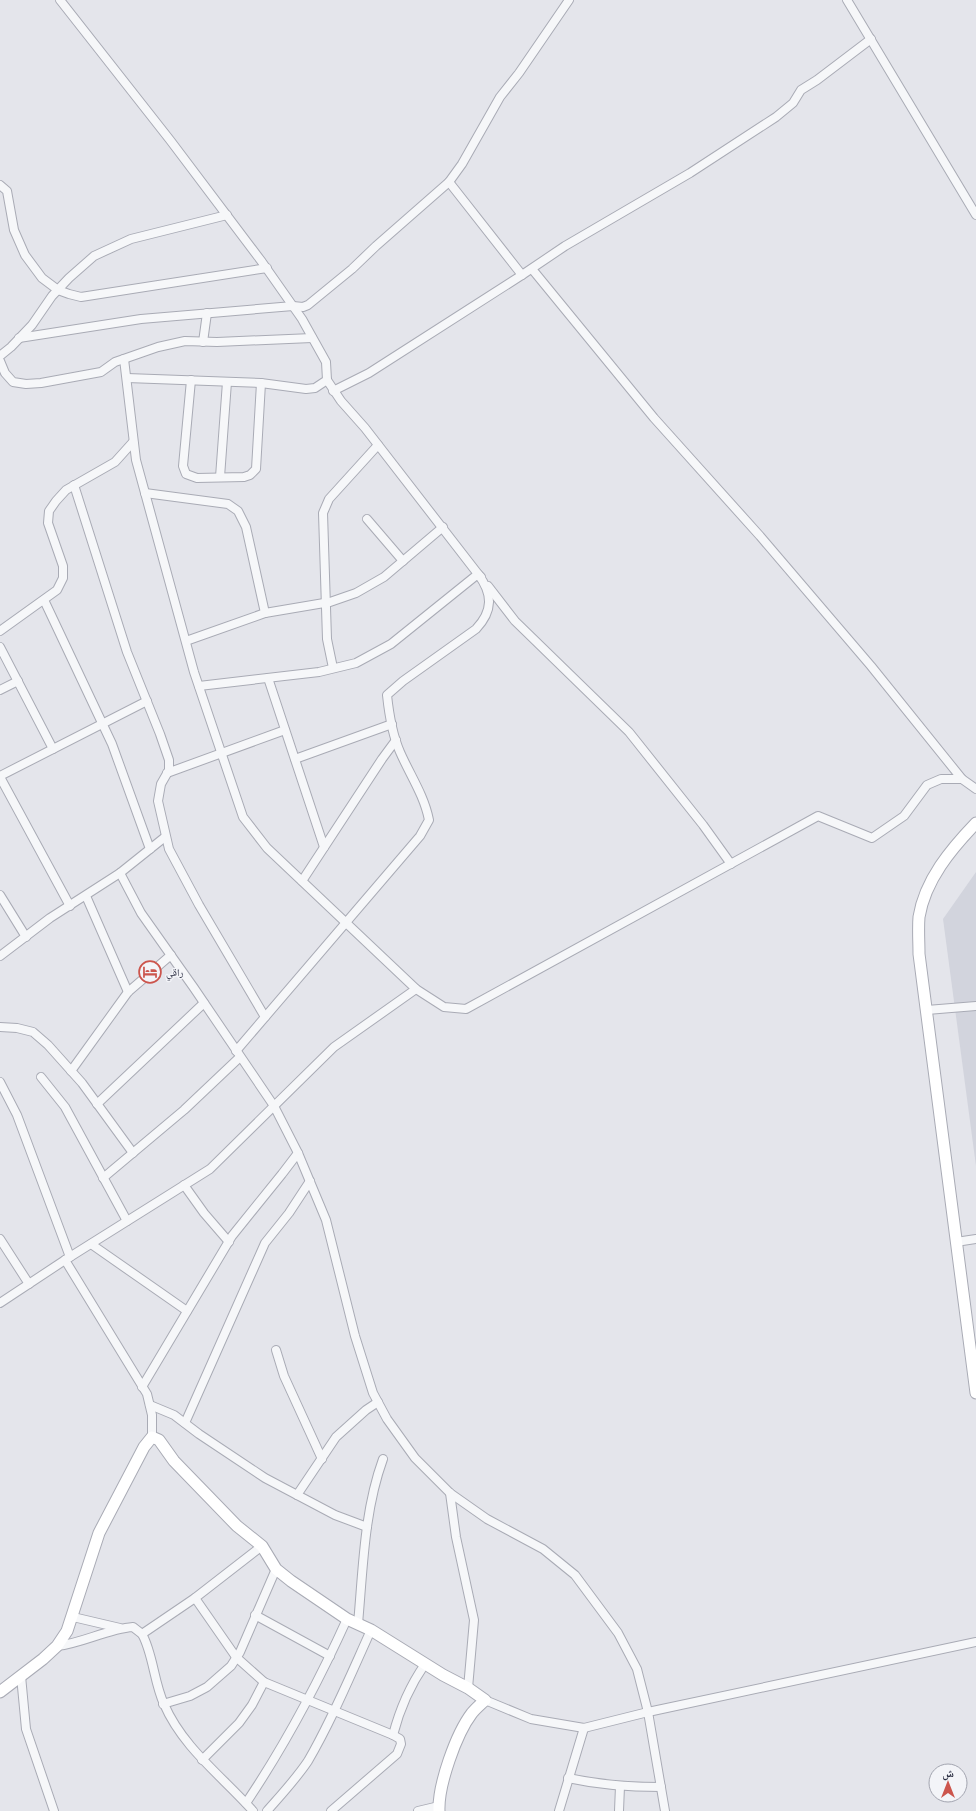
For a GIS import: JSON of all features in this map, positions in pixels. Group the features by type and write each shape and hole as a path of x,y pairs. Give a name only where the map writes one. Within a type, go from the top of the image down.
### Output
{"street":[{"path":"60,0 170,140 293,306 326,362 327,380 333,391 443,527 515,621 629,732 703,826 730,864"},
{"path":"19,338 141,319 293,306 303,307 308,305 352,269 449,182 478,137 500,97 520,73 569,0"},
{"path":"847,0 976,215"},
{"path":"333,391 369,373 614,216 690,173 776,117 793,103 801,90 817,80 871,39"},
{"path":"449,182 522,275"},
{"path":"0,185 7,191 14,230 25,255 42,278 58,290 68,294 81,297 266,268"},
{"path":"0,356 32,325 58,290 94,256 131,239 227,215"},
{"path":"532,269 654,418 760,536 871,666 962,779 976,789"},
{"path":"203,342 207,313"},
{"path":"0,361 5,373 13,382 26,384 41,383 101,372 115,362 158,347 185,341 203,342 312,338"},
{"path":"124,359 133,442 145,493 199,686 243,817 267,848 346,923 416,989 444,1007 466,1009 818,816 872,838 904,816 927,785 941,780 962,779"},
{"path":"126,378 261,383 306,389 315,388 327,380"},
{"path":"192,380 183,466 186,474 197,478 244,477 250,475 256,469 261,383"},
{"path":"220,477 227,382"},
{"path":"0,631 57,590 63,578 62,566 48,523 49,511 66,490 114,462 133,442"},
{"path":"333,668 327,639 323,512 329,499 378,445"},
{"path":"74,485 127,652 147,700 169,760 169,770 161,784 158,801 165,837 169,849 199,905 265,1017"},
{"path":"145,493 228,504 238,511 246,527 265,613"},
{"path":"366,519 403,561"},
{"path":"186,641 265,613 326,603 356,593 384,577 443,527"},
{"path":"199,686 268,678 356,663 391,644 478,574"},
{"path":"103,1178 184,1110 238,1054 265,1017 420,836 429,820 423,799 399,750 389,714 387,695 403,681 476,629 484,620 490,606 488,594 478,574"},
{"path":"44,600 112,744 150,849"},
{"path":"0,647 53,749"},
{"path":"268,678 324,847"},
{"path":"0,690 18,681"},
{"path":"70,906 0,776 147,700"},
{"path":"295,759 392,724"},
{"path":"167,774 285,730"},
{"path":"302,881 396,740"},
{"path":"976,823 959,841 929,885 919,917 918,934 976,1393"},
{"path":"0,956 70,906 120,873 165,837"},
{"path":"120,873 141,913 274,1106 298,1153 326,1220 355,1336 373,1393 387,1419 415,1458 450,1493 487,1519 542,1548 576,1575 618,1633 637,1669 648,1712 665,1811"},
{"path":"0,896 26,937"},
{"path":"86,896 128,992"},
{"path":"71,1071 128,992 171,955"},
{"path":"0,1303 67,1258 210,1169 334,1047 416,989"},
{"path":"97,1104 204,1003"},
{"path":"927,1010 976,1006"},
{"path":"0,1027 17,1028 33,1032 48,1044 97,1104 133,1153"},
{"path":"41,1077 65,1107 127,1221"},
{"path":"0,1082 17,1115 67,1258 147,1394 152,1415 152,1437 140,1454 99,1533 67,1631 57,1646 0,1692"},
{"path":"142,1387 229,1242 298,1153"},
{"path":"185,1423 265,1242 289,1213 310,1181"},
{"path":"184,1185 204,1213 229,1242"},
{"path":"0,1239 29,1284"},
{"path":"956,1242 976,1239"},
{"path":"91,1244 187,1311"},
{"path":"276,1350 284,1376 322,1459"},
{"path":"298,1495 336,1437 366,1410 378,1402"},
{"path":"150,1405 174,1415 265,1478 335,1515 367,1527"},
{"path":"152,1437 159,1440 174,1461 237,1526 262,1546 276,1569 291,1581 347,1619 371,1630 486,1700 531,1720 584,1728 648,1712 976,1642"},
{"path":"358,1624 367,1527 376,1478 383,1458"},
{"path":"450,1493 456,1536 474,1620 468,1688"},
{"path":"142,1634 195,1598 262,1546"},
{"path":"163,1704 190,1696 207,1687 231,1666 276,1569"},
{"path":"195,1598 236,1657 264,1682 393,1734 400,1739 401,1744 397,1754 331,1811"},
{"path":"255,1615 330,1656"},
{"path":"72,1617 121,1628"},
{"path":"246,1803 264,1776 307,1699 330,1656 347,1619"},
{"path":"57,1646 68,1645 121,1628 133,1627 142,1634 163,1704 181,1736 202,1760 254,1811"},
{"path":"267,1811 290,1785 307,1761 334,1710 371,1630"},
{"path":"393,1734 400,1710 408,1691 425,1664"},
{"path":"21,1676 26,1729 54,1811"},
{"path":"202,1760 239,1723 252,1705 264,1682"},
{"path":"418,1811 439,1809 450,1760 463,1728 473,1712 486,1700"},
{"path":"559,1811 584,1728"},
{"path":"568,1778 599,1784 661,1787"},
{"path":"619,1811 620,1786"}],"shaded area":[{"path":"976,872 976,1166 943,919"}],"place":[{"name":"راقي","path":"150,972"}]}
